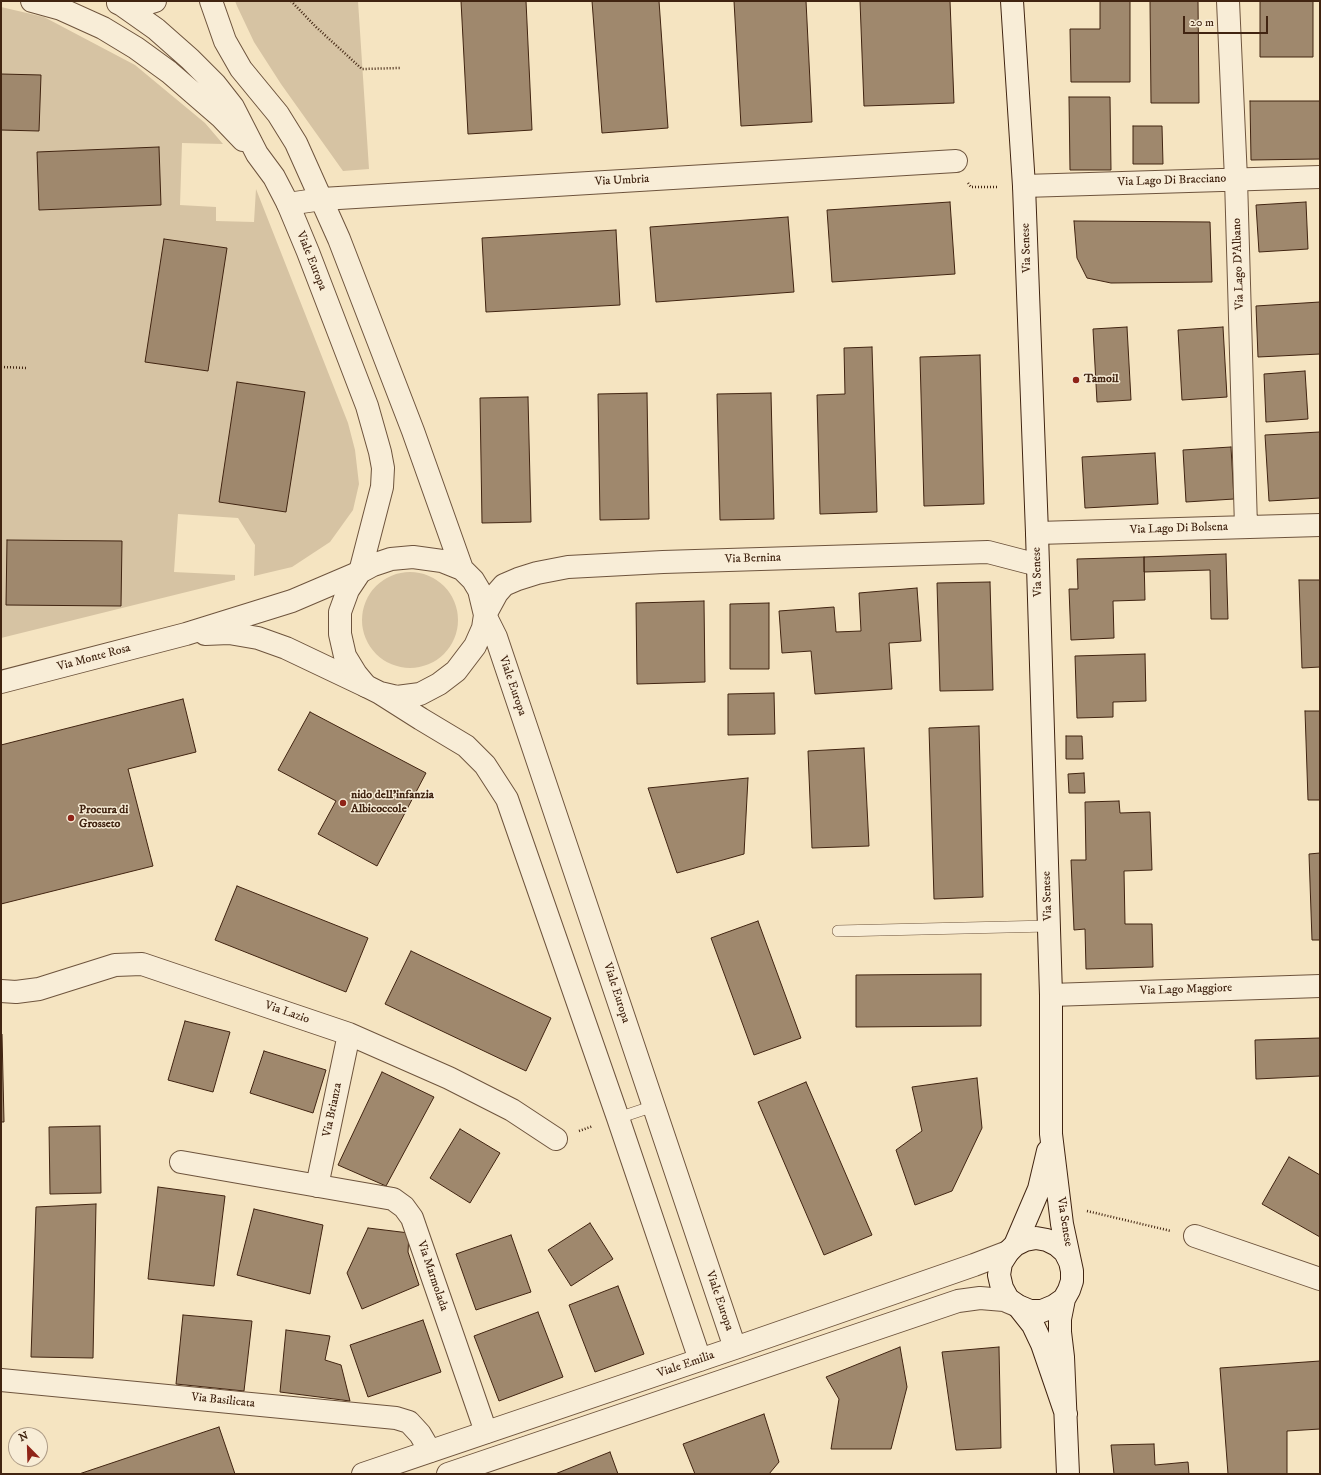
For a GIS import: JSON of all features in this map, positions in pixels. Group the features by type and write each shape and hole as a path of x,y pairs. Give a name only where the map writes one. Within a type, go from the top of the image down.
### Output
{"street":[{"path":"32,1 61,9 103,28 136,48 169,72 221,117 258,154"},
{"name":"Viale Europa","path":"116,3 142,5 155,1"},
{"name":"Viale Europa","path":"211,1 225,41 241,69 278,114 296,143 340,239 410,424 462,569"},
{"name":"Via Lago D'Albano","path":"1228,1 1236,179 1246,527"},
{"name":"Viale Europa","path":"116,3 156,28 215,84 233,107 258,154 274,177 288,204 367,406 380,452 382,487 360,572 348,590 340,612 340,634 345,656 356,674 373,690 466,746 485,765 507,799 709,1385"},
{"name":"Via Senese","path":"1012,4 1024,186 1037,534 1051,995 1051,1134 1062,1224 1072,1271 1072,1281 1064,1299 1060,1326 1063,1357 1068,1474"},
{"name":"Via Umbria","path":"288,204 322,199 956,161"},
{"name":"Via Lago Di Bracciano","path":"1024,186 1320,177"},
{"name":"Via Lago Di Bolsena","path":"1037,534 1320,524"},
{"name":"Via Bernina","path":"485,615 496,593 504,585 537,573 568,567 663,562 988,552 1038,565"},
{"name":"Viale Europa","path":"360,572 391,558 413,557 442,561 462,569 473,580 479,590 485,615 498,645 744,1373"},
{"name":"Via Monte Rosa","path":"1,682 186,634 292,601 360,572"},
{"name":"Viale Europa","path":"373,690 397,697 420,694 439,684 456,671 475,646 483,628 485,615"},
{"name":"Via Monte Rosa","path":"186,634 229,634 258,638 286,648 373,690"},
{"name":"Via Lazio","path":"1,992 39,989 115,965 142,964 349,1034 449,1078 512,1110 556,1139"},
{"name":"Via Lago Maggiore","path":"1051,995 1320,986"},
{"name":"Via Brianza","path":"317,1186 349,1034"},
{"name":"Via Senese","path":"1051,1134 1046,1167 1039,1189 1011,1248 1001,1262 999,1275 1002,1288 1008,1299 1018,1306 1033,1325 1052,1370 1066,1414"},
{"name":"Via Marmolada","path":"181,1162 393,1199 404,1206 412,1218 486,1432"},
{"path":"1195,1236 1320,1279"},
{"name":"Via Senese","path":"1011,1248 1025,1240 1036,1238 1047,1240 1057,1245 1065,1252 1070,1262"},
{"name":"Viale Emilia","path":"363,1474 700,1360 974,1265 1011,1248"},
{"path":"448,1474 958,1301 980,1298 1004,1300 1030,1311 1042,1311 1054,1306 1064,1299"},
{"name":"Via Basilicata","path":"1,1380 396,1418 409,1422 420,1434 430,1451"}],"lane":[{"path":"838,931 1049,926"},
{"path":"618,1118 654,1106"}],"path":[{"path":"291,1 316,27 362,69 400,68"},
{"path":"956,161 971,187 1024,186"},
{"path":"1,366 28,368"},
{"path":"556,1139 618,1118"},
{"path":"1060,1205 1195,1236"}],"shaded area":[{"path":"235,1 358,1 369,169 343,171 281,84 254,42"},
{"path":"1,7 44,17 135,65 205,123 223,144 182,143 180,205 216,207 216,221 254,222 256,189 348,423 355,450 359,484 353,510 330,542 292,567 254,576 255,545 238,518 178,514 174,572 235,575 235,580 1,638"},
{"path":"410,572 428,576 437,580 444,586 450,593 454,602 458,620 454,638 450,647 444,654 437,660 428,664 410,668 392,664 383,660 376,654 370,647 366,638 362,620 366,602 370,593 376,586 383,580 392,576"}],"building":[{"path":"461,1 526,1 532,130 468,134"},
{"path":"592,1 659,1 668,128 602,133"},
{"path":"734,1 806,1 812,122 741,126"},
{"path":"860,1 950,1 954,103 864,106"},
{"path":"1100,1 1130,1 1130,82 1071,82 1070,29 1100,29"},
{"path":"1150,1 1198,1 1199,103 1151,103"},
{"path":"1260,1 1313,1 1313,57 1260,57"},
{"path":"1,74 41,75 39,131 1,130"},
{"path":"1069,97 1110,97 1111,170 1070,170"},
{"path":"1250,101 1320,101 1320,159 1251,160"},
{"path":"1133,126 1162,126 1163,164 1133,164"},
{"path":"159,147 161,205 39,210 37,152"},
{"path":"950,202 955,274 832,282 827,210"},
{"path":"1306,202 1308,249 1259,252 1256,205"},
{"path":"788,217 794,292 656,302 650,227"},
{"path":"1074,221 1210,222 1212,282 1111,283 1087,278 1077,258"},
{"path":"616,230 620,305 486,312 482,238"},
{"path":"164,239 227,248 208,371 145,362"},
{"path":"1320,302 1320,354 1258,357 1256,306"},
{"path":"1127,327 1131,400 1097,402 1093,329"},
{"path":"1223,327 1227,397 1182,400 1178,330"},
{"path":"872,347 877,512 820,514 817,395 845,394 844,348"},
{"path":"980,355 984,504 924,506 920,357"},
{"path":"1305,371 1308,419 1266,422 1264,374"},
{"path":"237,382 305,392 286,512 219,502"},
{"path":"647,393 649,519 600,520 598,394"},
{"path":"771,393 774,519 720,520 717,394"},
{"path":"528,397 531,522 482,523 480,398"},
{"path":"1320,432 1320,498 1269,501 1265,435"},
{"path":"1231,447 1234,499 1186,502 1183,450"},
{"path":"1155,453 1158,504 1085,508 1082,457"},
{"path":"7,540 122,541 121,606 6,605"},
{"path":"1226,554 1228,619 1211,619 1210,570 1144,572 1144,557"},
{"path":"1144,557 1145,600 1113,601 1114,638 1071,640 1069,589 1078,589 1077,559"},
{"path":"1299,580 1320,580 1320,667 1302,668"},
{"path":"990,582 993,690 940,691 937,583"},
{"path":"917,588 921,641 889,643 892,689 815,694 811,651 782,653 779,611 834,607 836,632 861,631 859,593"},
{"path":"704,601 705,682 637,684 636,603"},
{"path":"769,603 769,669 730,669 730,604"},
{"path":"1145,654 1146,701 1113,702 1113,717 1077,718 1075,656"},
{"path":"774,693 775,734 728,735 728,694"},
{"name":"Procura di Grosseto","path":"183,699 196,752 128,769 153,866 1,904 1,745"},
{"path":"1305,711 1320,711 1320,800 1308,800"},
{"path":"310,712 426,773 377,866 318,834 336,801 278,770"},
{"path":"979,726 983,897 934,899 929,728"},
{"path":"1066,736 1082,736 1083,759 1066,759"},
{"path":"864,748 869,846 812,848 808,751"},
{"path":"1084,773 1085,793 1069,793 1068,774"},
{"path":"748,778 744,854 677,873 648,788"},
{"path":"1119,801 1120,813 1150,812 1152,870 1124,871 1125,924 1152,924 1153,967 1086,969 1085,929 1074,930 1071,860 1086,860 1085,802"},
{"path":"1320,853 1320,940 1312,940 1309,854"},
{"path":"237,886 368,938 346,992 215,940"},
{"path":"758,921 801,1038 754,1055 711,938"},
{"path":"411,951 551,1018 526,1071 385,1004"},
{"path":"981,974 981,1026 856,1027 856,975"},
{"path":"185,1021 230,1032 213,1092 168,1080"},
{"path":"2,1034 4,1122 1,1122"},
{"path":"1320,1038 1320,1076 1256,1079 1255,1040"},
{"path":"264,1051 326,1070 313,1113 250,1093"},
{"path":"382,1072 434,1097 386,1186 338,1165"},
{"path":"977,1078 982,1128 952,1191 915,1205 896,1150 922,1131 912,1087"},
{"path":"806,1082 872,1235 824,1255 758,1102"},
{"path":"100,1126 101,1193 50,1194 49,1127"},
{"path":"460,1129 500,1153 470,1203 430,1178"},
{"path":"1289,1157 1320,1175 1320,1237 1262,1204"},
{"path":"158,1187 225,1196 214,1286 148,1279"},
{"path":"96,1204 93,1358 31,1357 36,1207"},
{"path":"254,1209 323,1225 310,1294 237,1275"},
{"path":"590,1223 613,1259 571,1286 548,1250"},
{"path":"368,1228 409,1233 408,1252 419,1285 362,1309 347,1273"},
{"path":"511,1235 531,1292 476,1310 456,1254"},
{"path":"618,1286 644,1354 595,1372 569,1305"},
{"path":"538,1312 563,1377 499,1401 474,1336"},
{"path":"183,1315 252,1321 244,1391 176,1384"},
{"path":"423,1320 441,1372 368,1397 350,1345"},
{"path":"286,1330 330,1336 325,1360 341,1365 350,1401 280,1392"},
{"path":"900,1347 907,1387 891,1449 831,1449 839,1399 826,1377"},
{"path":"999,1347 1001,1448 956,1450 942,1352"},
{"path":"1320,1361 1320,1429 1287,1431 1287,1474 1228,1474 1220,1368"},
{"path":"764,1414 779,1462 769,1474 695,1474 683,1444"},
{"path":"219,1427 235,1474 79,1474"},
{"path":"1154,1444 1155,1465 1188,1462 1189,1474 1114,1474 1111,1445"},
{"path":"610,1452 618,1474 555,1474"}],"place":[{"name":"Tamoil","path":"1076,380"},
{"name":"nido dell'infanzia Albicoccole","path":"343,803"},
{"name":"Procura di Grosseto","path":"71,818"}]}
